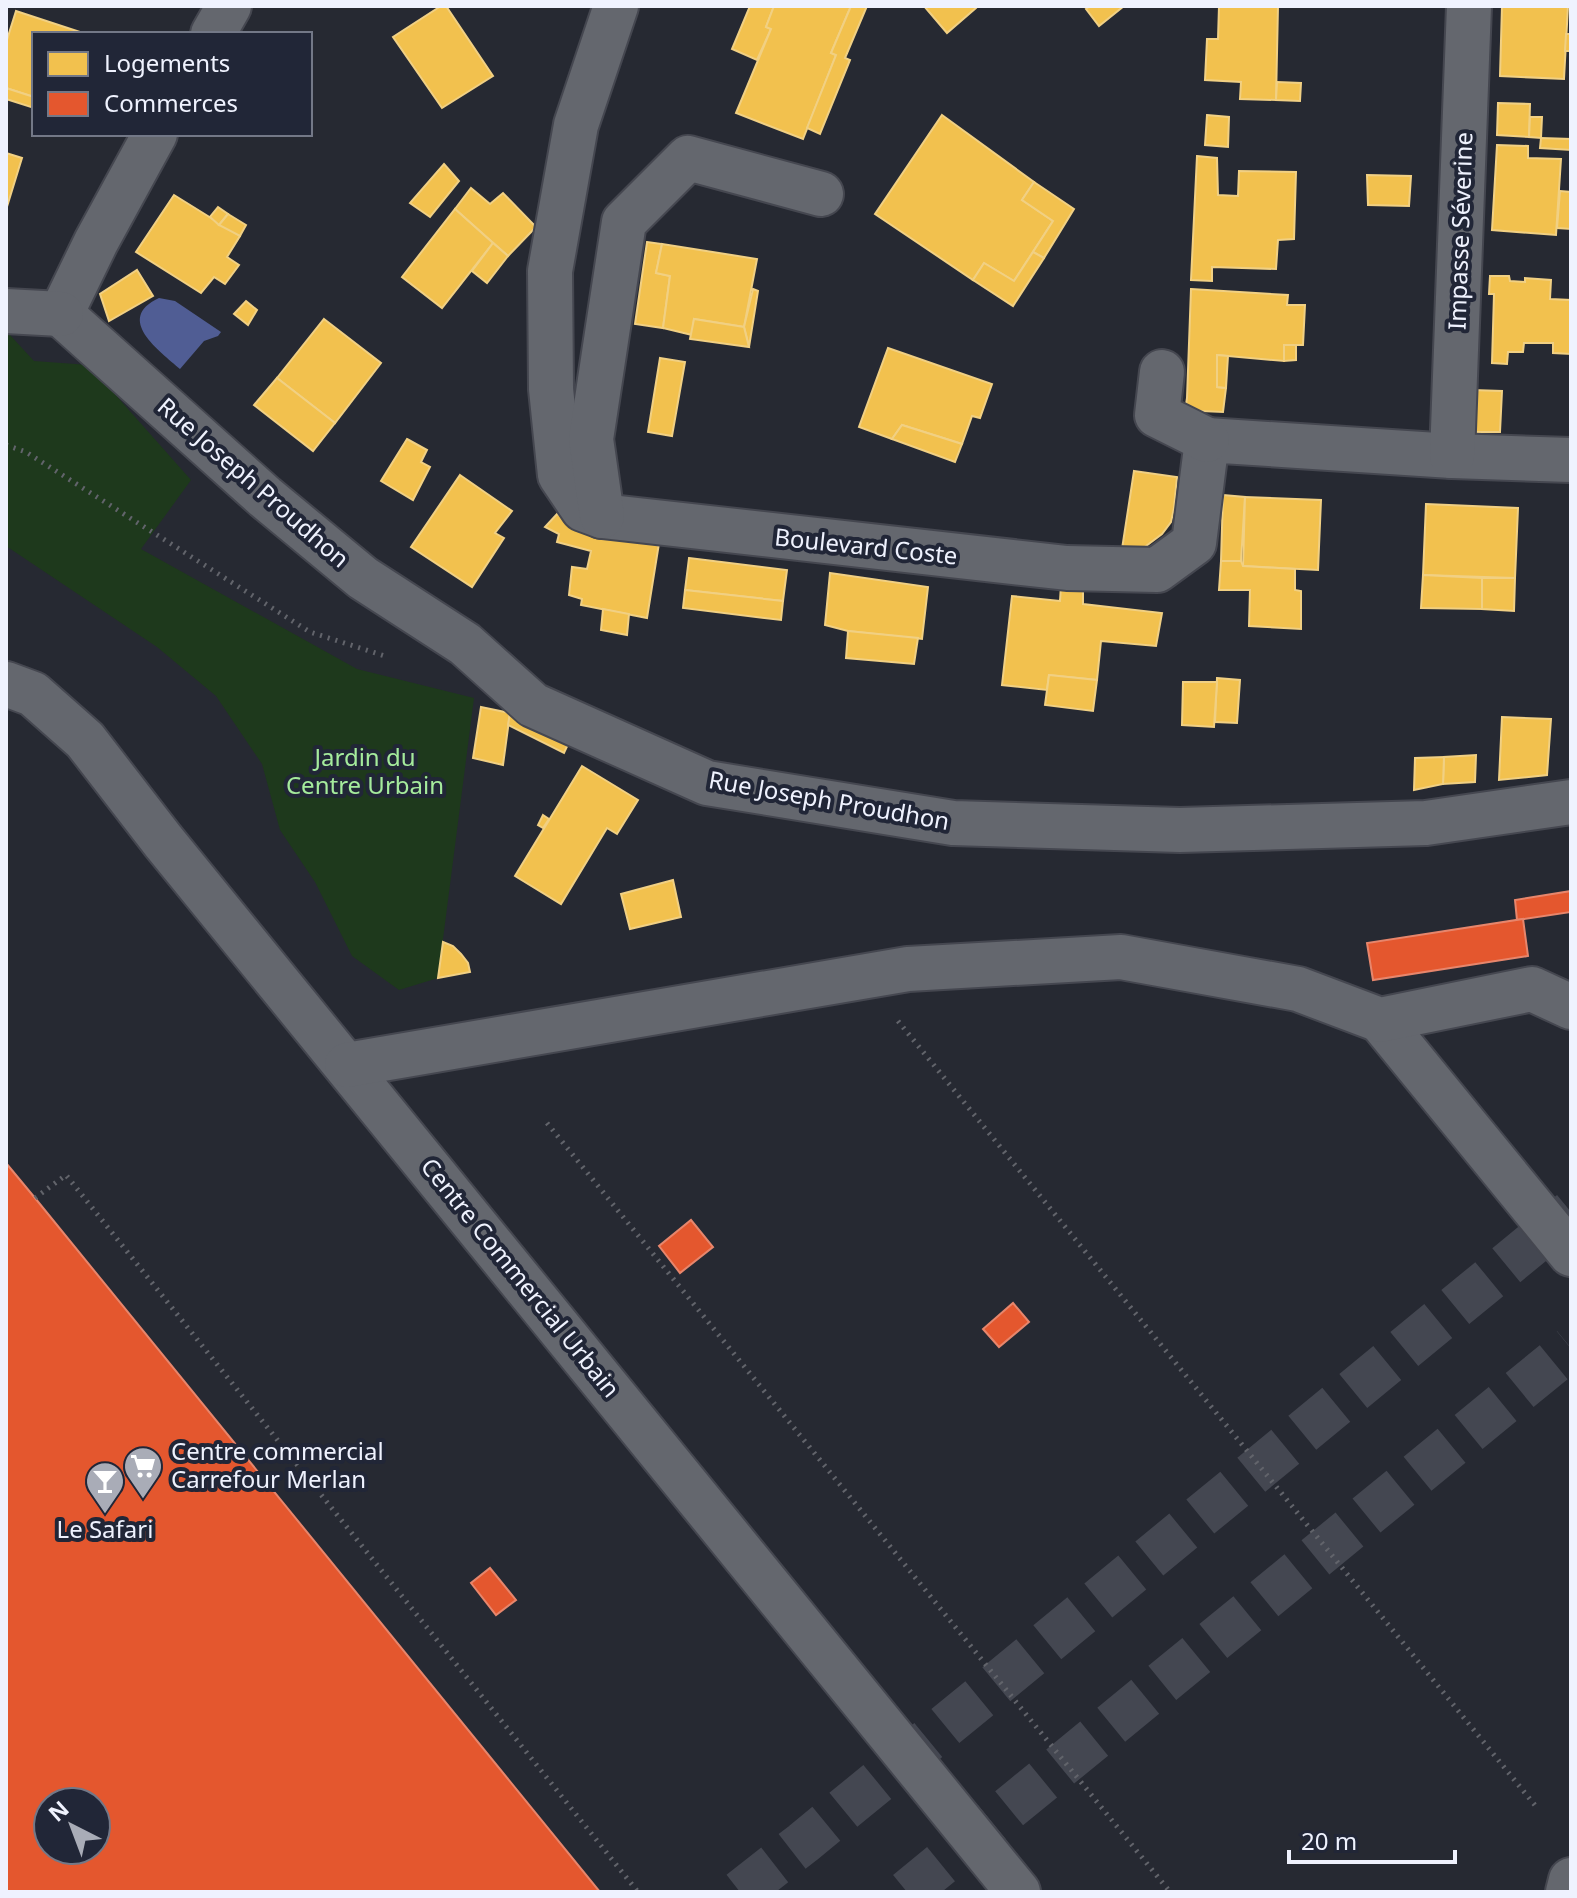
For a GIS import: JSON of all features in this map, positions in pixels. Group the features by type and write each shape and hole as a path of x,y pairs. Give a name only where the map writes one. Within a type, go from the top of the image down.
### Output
{"street":[{"path":"214,32 229,6"},
{"path":"616,6 576,125 550,271 551,389 560,475 583,509 602,516 591,439 624,222 688,158 821,194"},
{"name":"Impasse Séverine","path":"1452,456 1469,6"},
{"path":"6,311 61,314 154,136"},
{"name":"Rue Joseph Proudhon","path":"61,314 265,497 363,578 465,644 533,705 707,783 953,823 1180,830 1426,823 1571,802"},
{"path":"1162,372 1157,415 1207,440 1452,456 1571,460"},
{"name":"Boulevard Coste","path":"602,516 1067,568 1157,570 1194,543 1207,440"},
{"name":"Centre Commercial Urbain","path":"6,684 33,694 85,740 163,841 1018,1892"},
{"path":"347,1065 908,969 1121,957 1298,989 1380,1020 1571,1254"},
{"path":"1380,1020 1532,989 1571,1007"},
{"path":"1568,1892 1571,1880"}],"path":[{"path":"6,445 26,452 310,632 393,659"},
{"path":"894,1016 1538,1809"},
{"path":"547,1123 1170,1892"},
{"path":"35,1198 66,1175 638,1892"}],"green space":[{"name":"Jardin du Centre Urbain","path":"6,335 10,335 34,361 89,365 191,480 141,549 357,669 474,698 438,978 399,990 352,956 315,882 280,830 262,764 216,696 157,647 6,546"}],"water":[{"path":"159,298 175,301 221,332 204,341 180,369 145,335 141,325 140,315 146,306"}],"building: Logements":[{"path":"441,6 446,6 493,76 442,108 393,37"},
{"path":"750,6 774,6 766,27 771,29 757,60 732,49"},
{"path":"774,6 851,6 831,53 836,55 803,139 736,113 771,29 766,27"},
{"path":"851,6 867,6 845,58 850,60 820,134 807,128 836,55 831,53"},
{"path":"924,6 975,6 976,8 947,33"},
{"path":"1090,6 1124,6 1099,26 1086,9"},
{"path":"1219,6 1278,6 1276,100 1240,99 1241,82 1205,80 1207,39 1218,39"},
{"path":"1502,6 1568,6 1564,79 1500,76"},
{"path":"16,11 80,32 32,32 32,96 6,88 6,43"},
{"path":"1566,34 1571,34 1571,51 1565,51"},
{"path":"1277,82 1301,83 1300,101 1276,100"},
{"path":"6,88 32,96 32,107 6,99"},
{"path":"1498,103 1530,104 1529,137 1497,135"},
{"path":"942,115 1034,182 1022,200 1053,221 1014,281 984,263 973,280 875,214"},
{"path":"1207,115 1229,117 1228,147 1205,145"},
{"path":"1530,117 1542,117 1541,138 1529,137"},
{"path":"1541,138 1571,139 1571,150 1540,148"},
{"path":"1497,145 1528,146 1528,158 1561,159 1556,235 1492,230"},
{"path":"6,153 22,158 6,210"},
{"path":"1197,156 1217,158 1218,195 1238,196 1239,171 1296,172 1294,239 1278,240 1276,269 1212,267 1212,281 1191,280"},
{"path":"444,164 459,181 430,217 410,203"},
{"path":"1367,175 1411,176 1409,206 1368,205"},
{"path":"1034,182 1074,209 1044,258 1033,252 1053,221 1022,200"},
{"path":"471,188 490,204 503,193 536,227 508,256 455,209"},
{"path":"1560,191 1571,192 1571,229 1557,228"},
{"path":"174,195 240,236 227,257 239,265 225,284 214,277 201,293 136,252"},
{"path":"218,207 228,214 219,225 210,217"},
{"path":"455,209 493,243 442,308 402,277"},
{"path":"228,214 246,225 240,236 219,225"},
{"path":"647,242 662,244 656,273 670,276 663,328 635,324"},
{"path":"493,243 508,256 487,283 472,271"},
{"path":"662,244 757,259 744,327 694,319 692,335 663,328 670,276 656,273"},
{"path":"1033,252 1044,258 1013,306 973,280 984,263 1014,281"},
{"path":"137,270 153,296 109,321 100,294"},
{"path":"1490,276 1509,276 1510,281 1525,282 1525,278 1551,280 1550,299 1571,300 1571,354 1553,353 1553,343 1524,343 1523,352 1508,352 1507,364 1492,363 1494,294 1489,294"},
{"path":"753,289 758,291 749,347 744,327"},
{"path":"1191,289 1288,295 1287,305 1305,305 1303,345 1284,345 1284,361 1217,355 1217,387 1226,388 1223,412 1201,411 1199,421 1184,418"},
{"path":"246,301 257,310 248,325 234,314"},
{"path":"324,319 381,363 335,423 277,378"},
{"path":"694,319 744,327 749,347 690,339"},
{"path":"1284,345 1296,345 1296,360 1284,361"},
{"path":"888,348 992,384 980,418 972,416 962,444 902,425 892,439 859,427"},
{"path":"1217,355 1228,356 1226,388 1217,387"},
{"path":"660,358 685,362 672,436 648,432"},
{"path":"277,378 335,423 313,451 254,405"},
{"path":"1472,390 1502,391 1500,432 1471,432"},
{"path":"902,425 962,444 955,462 892,439"},
{"path":"407,439 427,450 421,462 430,467 413,500 381,481"},
{"path":"1134,471 1177,477 1174,508 1171,522 1162,534 1142,549 1122,549"},
{"path":"460,475 512,511 495,533 504,538 472,587 411,547"},
{"path":"1223,495 1245,497 1241,561 1221,561"},
{"path":"1245,497 1321,500 1318,570 1243,566"},
{"path":"1426,504 1518,508 1515,578 1423,575"},
{"path":"557,514 583,528 660,537 647,618 581,605 582,599 569,595 572,567 587,569 591,551 557,542 559,534 545,527"},
{"path":"689,558 787,570 783,601 685,590"},
{"path":"1221,561 1241,561 1243,566 1295,569 1295,590 1301,591 1301,629 1249,626 1250,590 1219,590"},
{"path":"830,573 928,587 922,639 848,631 825,625"},
{"path":"1423,575 1482,578 1482,609 1421,608"},
{"path":"1482,578 1515,578 1514,611 1482,609"},
{"path":"1061,585 1083,588 1083,604 1162,613 1156,646 1101,641 1097,680 1049,675 1047,690 1002,685 1012,596 1060,601"},
{"path":"685,590 783,601 781,620 683,608"},
{"path":"603,609 629,614 627,635 601,630"},
{"path":"848,631 918,638 914,664 846,658"},
{"path":"1049,675 1097,680 1093,711 1045,705"},
{"path":"1217,678 1240,680 1237,723 1215,722"},
{"path":"1183,682 1217,682 1214,727 1182,725"},
{"path":"481,707 510,713 503,765 473,758"},
{"path":"510,713 571,738 564,753 508,725"},
{"path":"1502,717 1551,719 1547,775 1499,780"},
{"path":"1476,755 1475,782 1443,784 1444,757"},
{"path":"1444,757 1443,784 1414,790 1415,758"},
{"path":"582,766 638,800 617,834 607,828 561,904 515,876"},
{"path":"543,815 549,819 543,828 538,825"},
{"path":"673,880 681,917 630,929 621,894"},
{"path":"443,942 461,954 470,972 438,978"}],"building: Commerces":[{"path":"1571,891 1571,912 1517,920 1515,900"},
{"path":"1523,919 1528,956 1373,980 1367,943"},
{"name":"Centre commercial Carrefour Merlan","path":"6,1163 600,1892 6,1892"},
{"path":"691,1220 713,1247 680,1273 659,1246"},
{"path":"1013,1303 1029,1322 999,1347 983,1329"},
{"path":"490,1568 516,1600 496,1615 471,1583"}],"tunnel":[{"path":"740,1892 1571,1212"},
{"path":"907,1892 1571,1348"}],"place":[{"name":"Centre commercial Carrefour Merlan","path":"143,1500"},
{"name":"Le Safari","path":"105,1515"}]}
